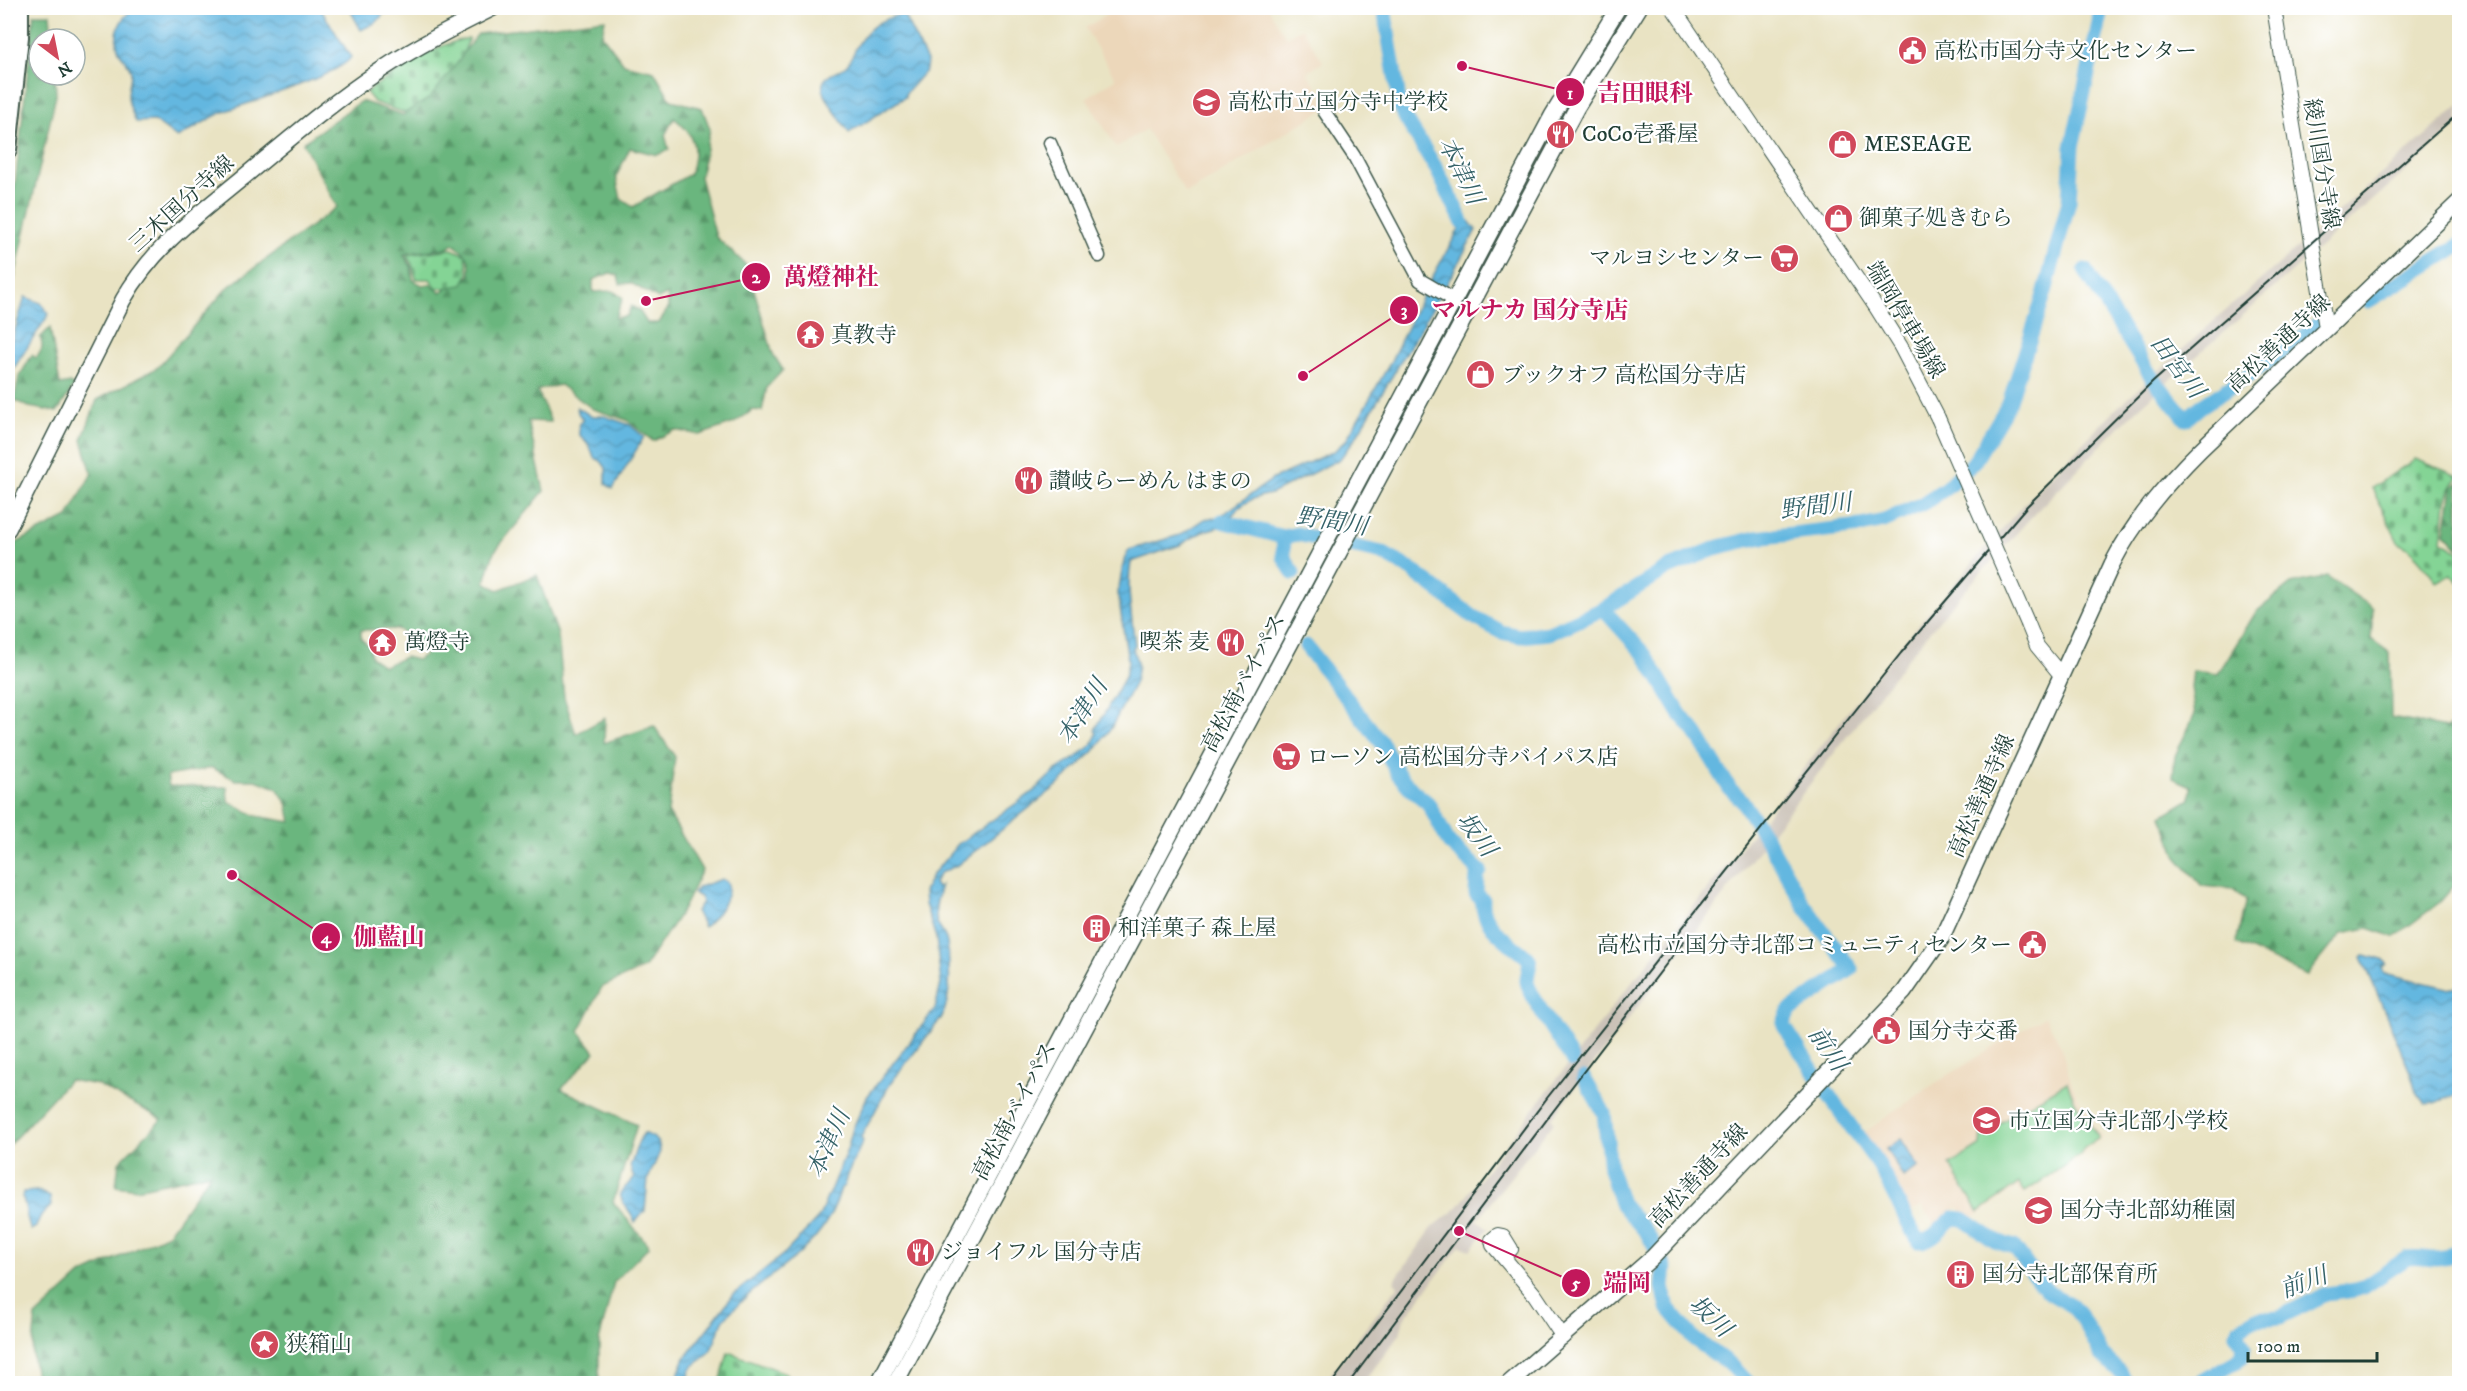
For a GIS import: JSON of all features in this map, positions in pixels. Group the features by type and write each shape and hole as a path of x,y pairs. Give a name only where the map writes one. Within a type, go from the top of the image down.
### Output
{"highway":[{"path":"8,150 20,37 20,8"}],"main road":[{"name":"三木国分寺線","path":"8,529 123,300 135,279 157,250 317,116 353,89 427,41 493,8"},
{"name":"高松南バイパス","path":"878,1383 1319,556 1448,297 1552,116 1618,8"},
{"name":"高松南バイパス","path":"895,1383 1577,107 1639,8"},
{"name":"端岡停車場線","path":"1673,8 1901,347 1938,418 2037,646 2061,675"},
{"name":"綾川国分寺線","path":"2274,8 2326,328"},
{"name":"高松善通寺線","path":"1508,1383 1659,1252 1872,1027 1923,967 1941,939 1953,914 2122,544 2161,490 2326,328 2460,201"},
{"path":"1504,1257 1535,1295 1563,1337"}],"street":[{"path":"1323,111 1354,156 1420,280 1448,297"},
{"path":"1050,143 1099,256"}],"shaded area":[{"name":"高松市立国分寺中学校","path":"1118,8 1268,8 1286,37 1302,28 1323,62 1307,72 1328,107 1186,194 1146,129 1116,147 1086,98 1116,79 1085,28"},
{"path":"2459,106 2459,124 2162,387 2160,385 2158,387 2160,389 2126,420 2034,514 1949,608 1768,838 1760,824 1897,649 2024,504 2115,410 2151,377 2153,379 2153,376 2214,321"},
{"path":"1756,829 1765,842 1552,1118 1554,1122 1477,1220 1488,1228 1471,1250 1460,1246 1404,1319 1400,1334 1363,1383 1324,1383 1398,1286 1394,1281 1433,1227 1457,1208 1622,995"},
{"name":"市立国分寺北部小学校","path":"2045,1016 2060,1044 2072,1085 2079,1100 2103,1138 2086,1149 2083,1155 2023,1195 2017,1187 1978,1215 1966,1218 1958,1207 1935,1225 1922,1206 1907,1215 1889,1177 1862,1134 1934,1084"}],"green space":[{"path":"34,14 50,14 51,27 33,27"},
{"path":"605,19 602,35 624,64 654,71 671,100 702,108 710,129 700,177 716,237 747,266 773,354 783,370 767,387 762,411 753,410 734,423 700,435 675,430 653,441 627,420 593,409 560,385 537,390 551,422 528,421 544,491 494,552 485,582 498,590 537,575 558,635 564,697 576,734 605,718 604,743 654,726 675,757 668,812 702,870 683,909 644,968 602,987 579,1031 595,1052 561,1089 637,1125 613,1202 649,1246 614,1282 599,1341 599,1383 37,1383 32,1353 36,1316 81,1275 168,1234 211,1173 137,1189 116,1186 119,1162 162,1119 98,1085 69,1080 8,1146 8,562 16,543 68,517 92,473 82,440 97,400 157,368 227,288 337,207 303,143 361,101 403,115 430,95 478,34","holes":["674,118 690,136 694,150 690,174 633,207 621,199 616,177 630,148 657,155 669,150 665,135","453,244 462,250 469,261 470,276 440,292 430,284 422,285 413,280 411,266 403,254 448,248","610,273 618,275 620,284 631,283 658,299 668,294 668,308 659,323 647,323 639,310 631,306 627,316 615,318 623,298 613,291 593,292 593,280","398,629 427,653 417,660 405,657 384,666 371,657 369,646 361,639 361,630","212,768 236,780 256,780 277,788 287,803 291,822 256,816 228,801 227,787 169,786 167,776"]},
{"path":"469,38 462,57 430,98 405,113 374,102 366,92 441,46"},
{"path":"27,77 27,87 56,87 56,95 8,307 8,217 15,185"},
{"path":"452,249 466,255 468,274 462,285 437,289 430,279 416,279 412,264 406,255"},
{"path":"50,328 60,385 70,383 74,386 57,412 29,407 14,400 19,377 32,355 36,358 40,353 42,346 40,338"},
{"path":"2415,459 2459,476 2451,487 2446,501 2442,541 2459,551 2459,582 2451,574 2437,582 2414,554 2398,542 2372,488"},
{"path":"2459,482 2459,548 2445,533 2452,488"},
{"path":"2327,576 2373,608 2371,639 2390,653 2391,718 2446,728 2459,723 2459,880 2440,902 2394,937 2368,928 2342,933 2307,976 2236,943 2246,900 2233,889 2202,886 2177,857 2162,816 2190,799 2191,786 2173,778 2175,756 2195,714 2191,687 2193,671 2218,674 2256,612 2291,584"},
{"path":"2067,1082 2075,1102 2099,1138 2084,1148 2080,1155 2025,1192 2019,1183 1979,1212 1950,1165 1981,1145 1982,1134"},
{"path":"728,1352 786,1373 790,1383 720,1383"}],"water":[{"path":"139,8 320,8 351,57 330,72 221,113 177,138 154,121 136,122 130,106 128,96 131,72 119,51 117,35 128,13"},
{"path":"349,8 480,8 465,15 455,11 384,13 377,22 361,30"},
{"path":"903,14 927,61 926,70 905,94 905,97 849,133 824,94 824,80 847,65 860,41 870,29 881,21"},
{"path":"1455,203 1476,230 1447,284 1356,437 1340,459 1271,494 1245,503 1235,512 1229,524 1204,531 1180,545 1131,562 1129,593 1135,645 1133,648 1138,666 1135,682 1111,728 1094,751 1057,786 956,866 940,873 934,883 937,888 941,885 936,914 938,925 946,940 949,971 949,990 942,1017 890,1084 861,1137 863,1141 834,1208 824,1225 813,1240 729,1313 710,1351 693,1366 688,1383 677,1384 685,1358 733,1295 786,1252 819,1217 867,1097 935,1009 941,984 936,938 925,904 924,892 932,875 958,844 1034,791 1056,770 1080,755 1092,744 1097,734 1095,730 1125,677 1128,662 1118,593 1124,560 1129,550 1180,535 1204,519 1219,517 1273,479 1334,451 1346,440 1390,363 1423,294 1459,229 1459,224 1450,207"},
{"path":"25,297 41,303 49,314 14,368 8,365 8,353"},
{"path":"577,407 591,416 604,416 630,425 644,437 613,489 606,484 606,468 601,461 595,458 579,434 579,424 583,420"},
{"path":"722,879 728,883 725,901 704,927 696,911 702,902 700,897 693,893 699,887"},
{"path":"2365,955 2385,961 2387,964 2382,967 2384,973 2447,988 2459,986 2459,1094 2435,1103 2425,1104 2416,1092 2410,1072 2362,957"},
{"path":"644,1133 653,1137 659,1144 660,1152 648,1179 645,1211 635,1222 620,1193 634,1178 630,1166"},
{"path":"1901,1139 1919,1167 1903,1177 1886,1149"},
{"path":"38,1191 50,1197 51,1206 40,1217 36,1227 31,1230 22,1197 23,1192"}],"waterway":[{"name":"本津川","path":"1384,8 1400,106 1437,170 1462,221"},
{"name":"野間川","path":"1222,521 1283,537 1297,534 1382,553 1410,569 1472,616 1501,632 1520,636 1549,633 1570,624 1603,609 1668,568 1719,547 1756,538 1861,526 1884,521 1924,503 1946,488 1974,462 2009,403 2045,292 2069,201 2072,147 2099,23 2100,8"},
{"name":"田宮川","path":"2368,301 2460,245"},
{"name":"田宮川","path":"2085,270 2151,376 2186,419 2200,407 2290,348 2317,325"},
{"name":"坂川","path":"1283,537 1284,557 1293,573"},
{"name":"前川","path":"1603,609 1645,655 1680,714 1696,733 1730,789 1741,799 1769,843 1804,905 1851,969 1789,1011 1784,1026 1836,1106 1879,1165 1915,1236 1919,1241 1929,1239 1953,1218 1963,1219 1995,1241 2014,1247 2048,1292 2071,1305 2082,1318 2101,1354 2121,1373 2127,1384"},
{"name":"坂川","path":"1306,646 1381,742 1398,774 1428,803 1449,843 1480,871 1477,876 1476,894 1483,900 1486,918 1498,933 1529,959 1527,981 1529,988 1572,1060"},
{"name":"坂川","path":"1584,1078 1604,1113 1610,1169 1621,1203 1647,1233 1665,1266 1663,1287 1668,1308 1694,1339 1731,1365 1749,1384"},
{"name":"前川","path":"2196,1384 2242,1358 2244,1346 2236,1334 2240,1328 2255,1319 2280,1317 2326,1294 2364,1287 2407,1258 2440,1259 2453,1254 2460,1248"}],"railway":[{"path":"1331,1384 1547,1098 1901,653 2027,506 2153,382 2460,112"},
{"path":"1348,1384 1684,941"}],"place":[{"name":"高松市国分寺文化センター","path":"1913,51"},
{"name":"吉田眼科","path":"1462,66"},
{"name":"高松市立国分寺中学校","path":"1207,102"},
{"name":"CoCo壱番屋","path":"1561,134"},
{"name":"MESEAGE","path":"1843,144"},
{"name":"御菓子処きむら","path":"1838,218"},
{"name":"マルヨシセンター","path":"1785,258"},
{"name":"萬燈神社","path":"646,301"},
{"name":"真教寺","path":"810,335"},
{"name":"ブックオフ 高松国分寺店","path":"1481,375"},
{"name":"マルナカ 国分寺店","path":"1303,376"},
{"name":"讃岐らーめん はまの","path":"1028,481"},
{"name":"萬燈寺","path":"383,642"},
{"name":"喫茶 麦","path":"1231,642"},
{"name":"ローソン 高松国分寺バイパス店","path":"1286,757"},
{"name":"伽藍山","path":"232,875"},
{"name":"和洋菓子 森上屋","path":"1097,928"},
{"name":"高松市立国分寺北部コミュニティセンター","path":"2033,945"},
{"name":"国分寺交番","path":"1887,1031"},
{"name":"市立国分寺北部小学校","path":"1987,1121"},
{"name":"国分寺北部幼稚園","path":"2039,1210"},
{"name":"端岡","path":"1459,1231"},
{"name":"ジョイフル 国分寺店","path":"920,1252"},
{"name":"国分寺北部保育所","path":"1961,1274"},
{"name":"狭箱山","path":"265,1344"}]}
